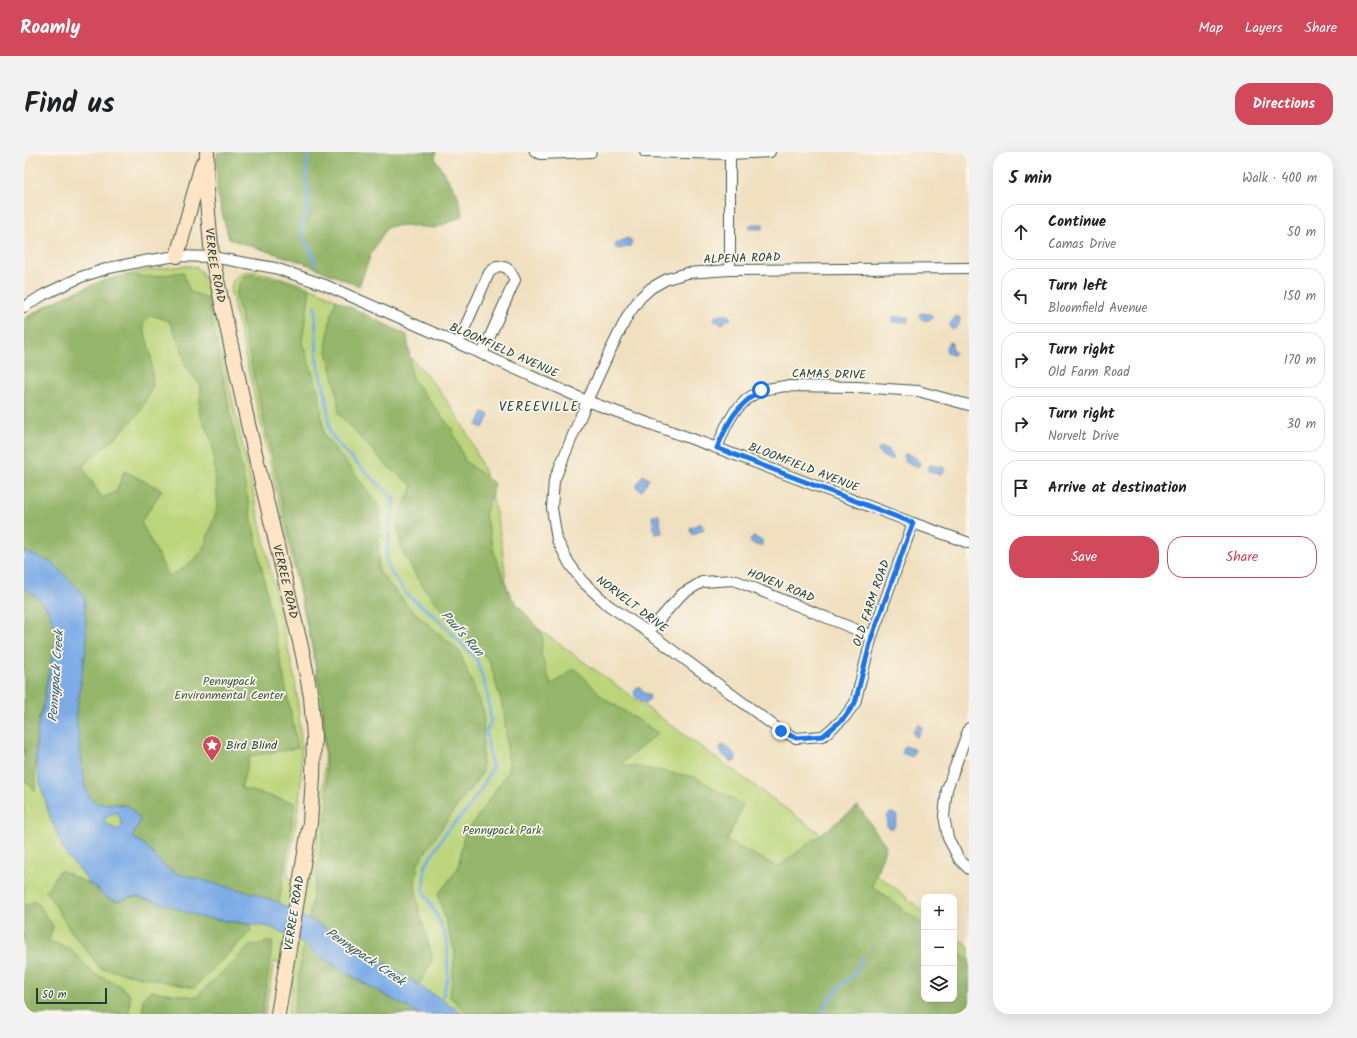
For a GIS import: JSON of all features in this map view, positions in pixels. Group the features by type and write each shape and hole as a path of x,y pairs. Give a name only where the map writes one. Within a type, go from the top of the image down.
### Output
{"main road":[{"path":"177,256 194,190 206,152"},
{"name":"VERREE ROAD","path":"206,152 206,190 212,257 248,424 303,654 311,697 314,737 314,777 310,823 278,1014"}],"street":[{"path":"535,152 541,154 591,152"},
{"path":"645,152 730,154 770,152"},
{"path":"730,154 730,270"},
{"name":"BLOOMFIELD AVENUE","path":"24,307 43,295 81,277 130,263 177,256 212,257 275,268 332,288 458,343 587,402 717,448 969,543"},
{"path":"458,343 489,273 497,266 504,266 511,271 515,280 482,354"},
{"name":"ALPENA ROAD","path":"587,402 609,352 628,315 640,298 656,285 667,279 687,273 730,270 969,268"},
{"name":"CAMAS DRIVE","path":"717,448 726,426 735,412 747,399 761,390 785,386 857,387 918,391 969,406"},
{"name":"NORVELT DRIVE","path":"587,402 554,481 552,508 557,540 569,563 582,581 608,605 648,632 781,731 796,738 808,738"},
{"name":"OLD FARM ROAD","path":"808,738 823,736 844,718 855,703 872,636 913,523"},
{"name":"HOVEN ROAD","path":"648,632 682,594 702,582 734,580 872,636"},
{"path":"969,728 947,789 944,816 948,838 959,859 969,869"}],"green space":[{"path":"217,152 436,152 435,159 457,193 463,216 435,228 404,225 387,227 371,254 359,286 302,262 229,239 217,194"},
{"name":"Pennypack Park","path":"184,266 196,267 201,271 206,282 295,680 301,743 301,781 299,805 287,876 307,888 322,806 324,779 323,728 320,694 311,643 231,293 233,281 238,275 244,272 263,273 275,276 326,294 338,302 353,316 407,354 414,361 436,386 455,413 469,436 488,482 503,553 508,605 536,627 895,888 921,910 921,1002 957,1002 957,938 969,946 969,1014 288,1014 294,974 274,961 265,1014 24,1014 24,319 61,298 100,282 120,276 162,268"},
{"name":"Pennypack Environmental Center","path":"183,272 190,292 207,297 298,748 250,756 241,788 295,803 279,903 255,894 178,874 164,866 143,843 136,840 133,836 140,819 122,804 98,804 89,796 85,787 76,713 87,642 24,551 24,321 47,306 99,282 125,275 151,277","holes":["151,315 169,321 180,344 187,368 201,386 199,412 212,442 218,506 203,550 191,562 169,576 141,522 162,490 124,471 116,492 102,498 82,466 114,439 138,415 153,386 151,356 143,324"]},
{"path":"251,275 283,280 310,290 302,342 319,394 324,435 380,507 378,571 411,609 459,651 484,712 482,773 447,820 418,863 415,885 418,906 433,960 419,985 356,945 309,919 328,806 323,698 280,493 236,296 238,286 243,276"},
{"path":"336,300 407,335 412,378 452,429 465,461 495,484 485,514 495,556 511,597 543,635 541,653 551,685 575,668 604,698 658,733 621,764 695,777 743,805 727,841 778,867 858,806 886,846 872,886 921,923 921,1002 957,1002 957,950 969,960 969,1014 468,1014 450,997 455,952 438,895 458,868 464,836 509,770 504,712 490,662 449,618 420,583 402,551 396,521 413,486 386,465 339,414 336,388 326,348 331,314"},
{"path":"24,588 34,595 49,611 57,637 43,707 39,719 36,741 35,791 24,780"},
{"path":"60,870 94,886 109,899 118,901 130,897 138,897 164,904 200,917 252,925 251,931 194,988 100,968 68,927 46,891"},
{"path":"36,901 53,926 49,941 71,949 92,973 119,985 130,995 129,1014 24,1014 24,905"},
{"path":"273,941 262,1014 143,1014 143,998 150,991 196,997 250,946"},
{"path":"304,943 331,963 374,990 419,1014 293,1014"}],"water":[{"path":"763,224 763,229 750,229 750,225"},
{"path":"628,238 632,241 631,246 619,249 616,248 615,245 617,243"},
{"path":"922,313 930,314 933,317 930,320 924,320 919,316"},
{"path":"718,315 728,315 731,318 721,324 714,321 714,318"},
{"path":"956,316 960,318 959,324 956,328 952,329 950,328 950,324"},
{"path":"893,317 908,317 908,322 893,322"},
{"path":"949,342 952,343 952,349 955,353 953,355 947,353 946,347"},
{"path":"483,412 489,415 483,428 477,425"},
{"path":"880,448 885,448 888,450 893,459 882,456 878,451"},
{"path":"906,454 916,458 920,463 919,466 912,466 909,462 905,461 903,456"},
{"path":"930,465 943,467 945,470 940,475 928,471"},
{"path":"643,475 649,479 642,491 636,487"},
{"path":"659,515 662,533 655,534 652,516"},
{"path":"701,523 704,529 692,535 690,528"},
{"path":"753,537 762,540 762,545 759,546 751,543 750,540"},
{"name":"Pennypack Creek","path":"24,551 53,563 84,595 87,642 76,713 85,787 93,801 98,804 129,806 140,819 133,836 136,840 143,843 164,866 178,874 255,894 279,903 356,945 464,1014 419,1014 321,957 304,943 270,927 200,917 164,904 138,897 130,897 118,901 105,897 97,888 89,883 81,871 65,854 50,817 39,779 36,760 36,741 39,719 43,707 57,637 49,611 34,595 24,588","holes":["116,812 120,817 122,827 118,830 105,823 104,819"]},
{"path":"637,687 640,687 644,693 649,694 650,698 647,702 644,703 635,696 634,693"},
{"path":"918,724 922,727 918,736 916,737 913,733"},
{"path":"724,744 736,756 735,761 730,761 727,757 723,756 720,749"},
{"path":"905,746 915,750 912,757 902,753"},
{"path":"890,813 897,816 895,826 893,828 889,828 887,826 888,815"}],"waterway":[{"name":"Paul's Run","path":"308,152 306,179 309,201 301,231 313,256 315,264"},
{"name":"Paul's Run","path":"315,306 317,362 326,396 330,433 344,451 394,499 386,558 391,572 406,594 437,618 477,660 487,692 491,721 486,732 492,768 481,789 466,811 446,832 425,866 423,890 437,916 447,941 448,977 441,1002"},
{"path":"826,1014 823,1008 840,986 851,978 863,958"}],"place":[{"name":"Bird Blind","path":"212,762"}],"district":[{"name":"VEREEVILLE","path":"539,406"}],"route":[{"path":"761,390 747,399 735,412 726,426 717,448 913,523 872,636 855,703 844,718 823,736 796,738 781,731"}]}
